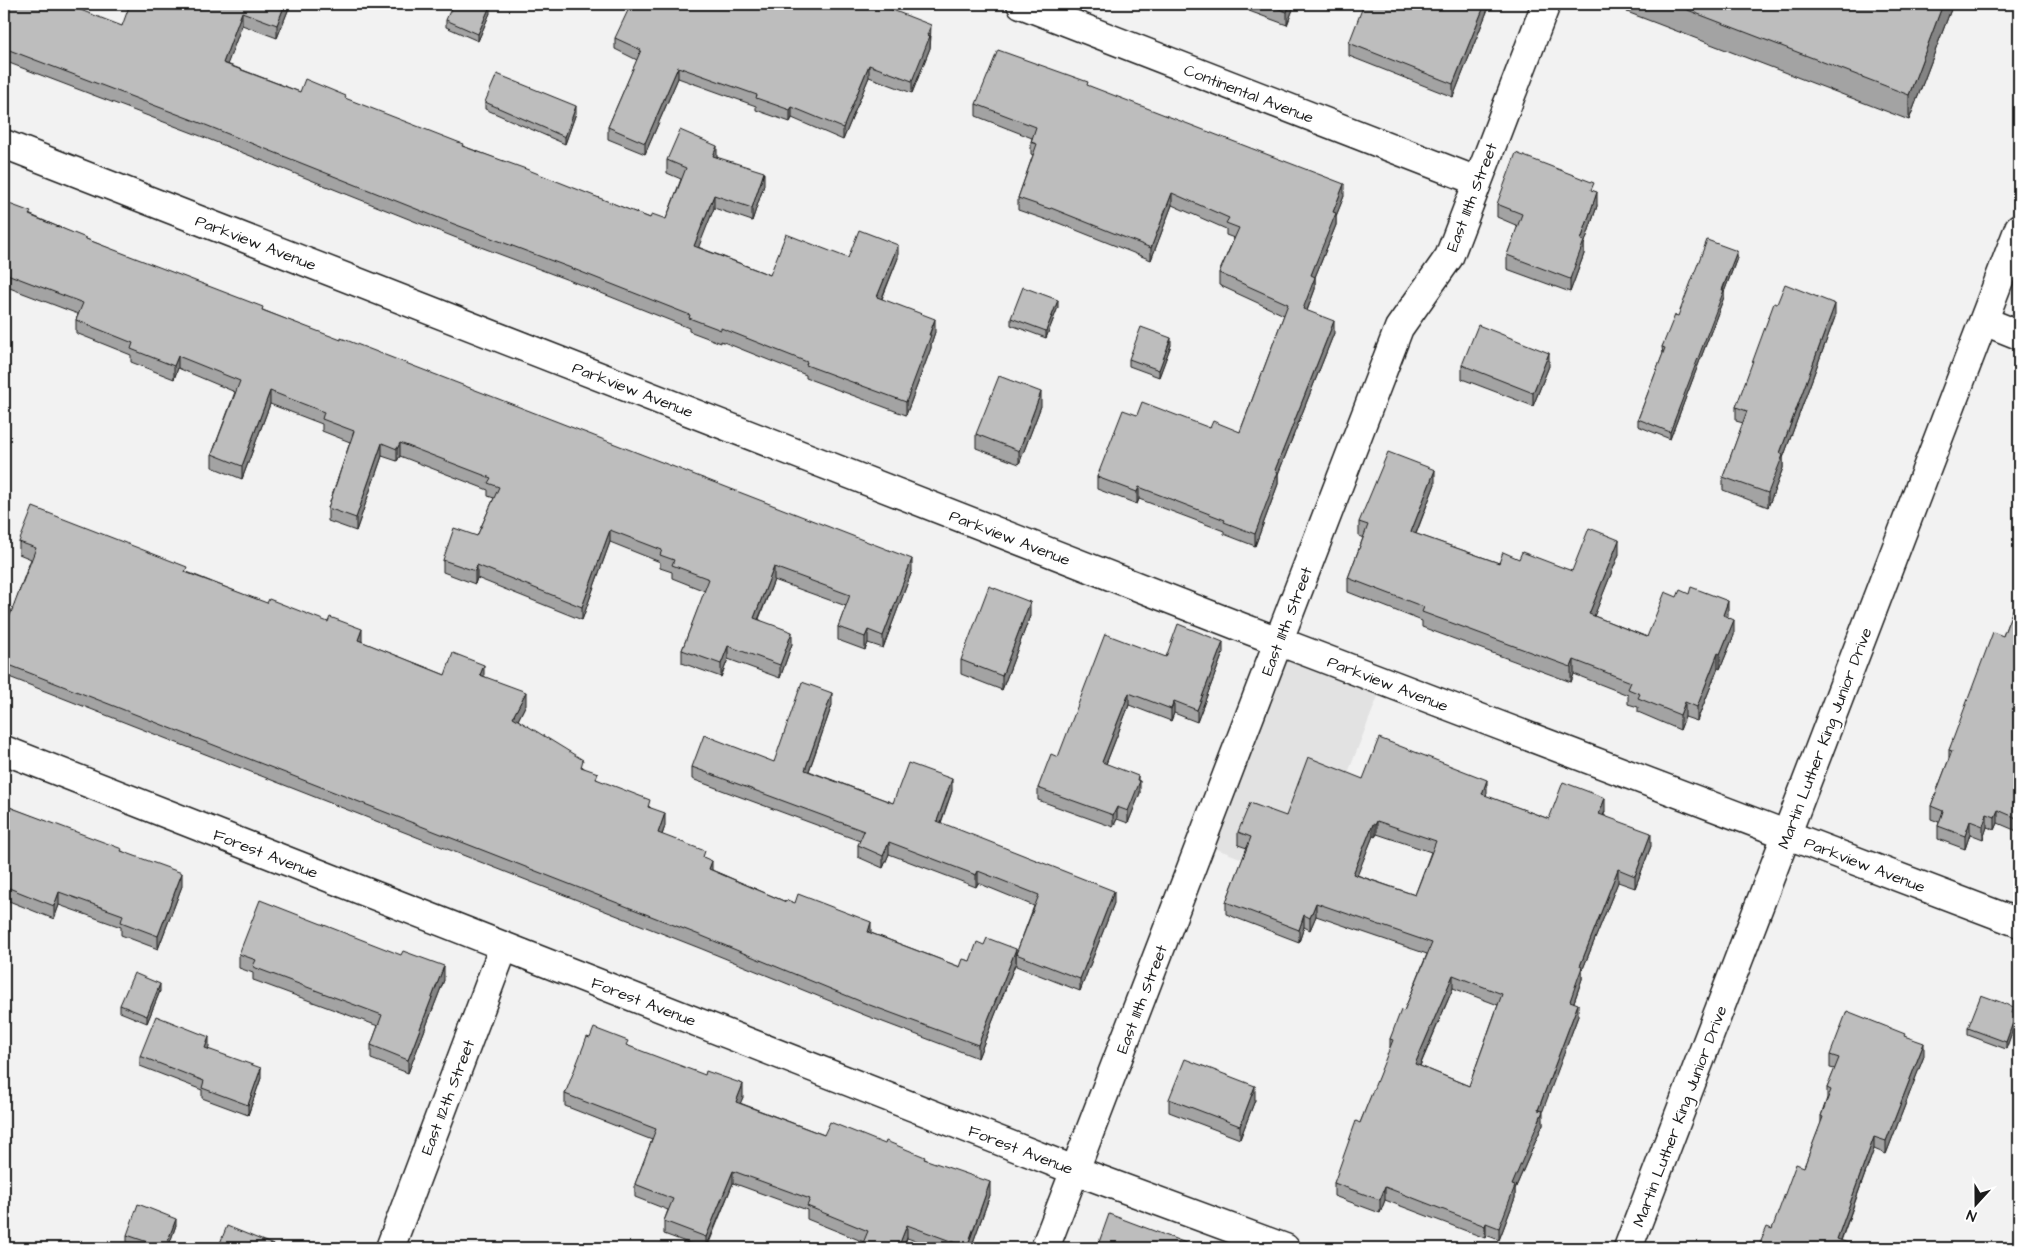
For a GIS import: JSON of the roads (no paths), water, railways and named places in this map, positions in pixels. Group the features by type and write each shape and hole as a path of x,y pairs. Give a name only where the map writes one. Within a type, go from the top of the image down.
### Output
{"street":[{"name":"Continental Avenue","path":"1021,4 1477,182"},
{"name":"East 111th Street","path":"1045,1248 1399,328 1449,257 1546,4"},
{"name":"Parkview Avenue","path":"4,144 1278,641 2019,923"},
{"name":"Martin Luther King Junior Drive","path":"1628,1248 2019,228"},
{"path":"1984,321 2019,334"},
{"name":"Forest Avenue","path":"4,750 1074,1170 1285,1248"},
{"name":"East 112th Street","path":"390,1248 504,946"}]}
